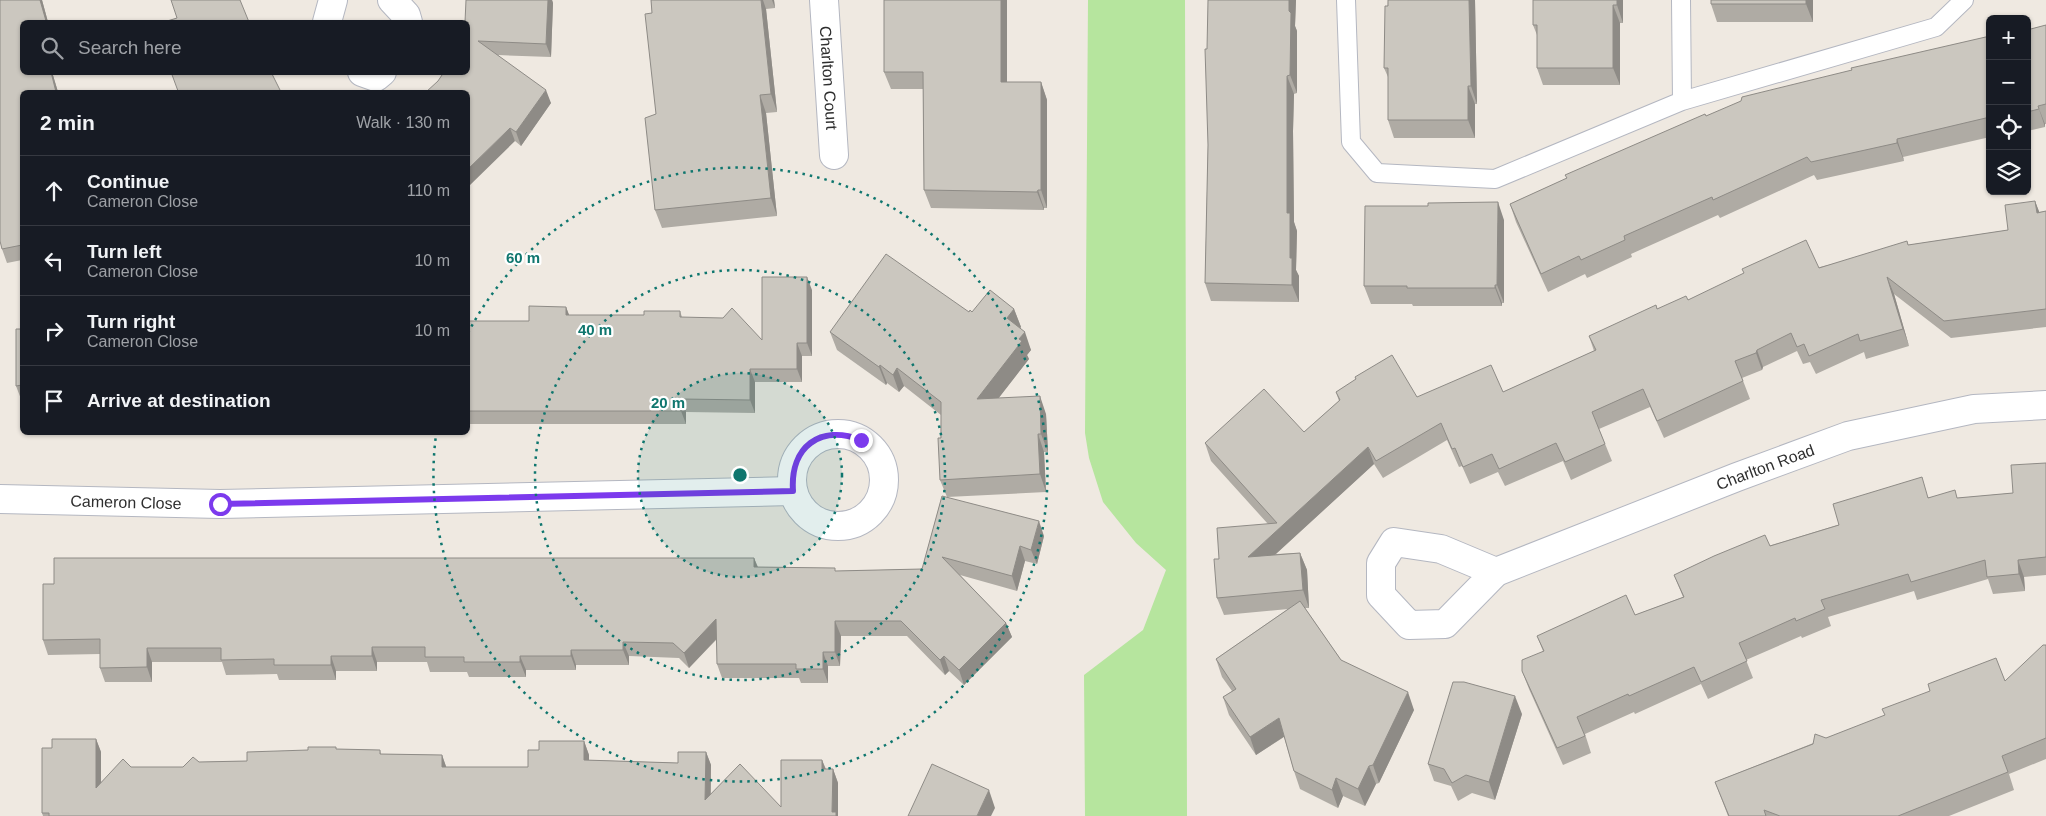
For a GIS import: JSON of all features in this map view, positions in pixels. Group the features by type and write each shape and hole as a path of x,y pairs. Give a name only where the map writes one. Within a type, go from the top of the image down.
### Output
{"street":[{"path":"328,20 333,0"},
{"path":"392,0 406,15 407,20"},
{"name":"Charlton Court","path":"824,0 834,155"},
{"name":"Charlton Road","path":"1496,572 1737,477 1848,436 1974,410 2046,405"},
{"name":"Cameron Close","path":"0,499 220,504 793,491"}],"lane":[{"path":"1346,0 1351,142 1377,172 1496,179 1682,101 1936,27 1964,0"},
{"path":"1681,0 1682,101"}],"green space":[{"path":"1088,0 1185,0 1187,816 1085,816 1084,675 1143,630 1166,570 1136,543 1103,502 1089,458 1085,433"}],"building":[{"path":"0,0 40,0 46,20 20,20 20,75 52,75 56,90 20,90 20,245 2,249 0,241"},
{"path":"171,0 240,0 248,20 170,20 177,18"},
{"path":"466,0 548,0 546,44 478,41 546,90 516,132 510,128 470,167 470,90 428,90 442,75 470,75 470,20 465,20"},
{"path":"651,0 761,0 771,94 760,95 771,198 655,210 645,118 656,114 645,14 652,13"},
{"path":"884,0 1001,0 1001,82 1041,82 1041,190 1037,192 924,190 923,72 884,72"},
{"path":"1208,0 1289,0 1289,11 1291,13 1290,75 1287,76 1287,213 1290,213 1292,285 1205,283 1208,145 1205,49 1207,49"},
{"path":"1388,0 1469,0 1471,86 1468,86 1468,120 1388,120 1388,68 1384,68 1385,6 1388,6"},
{"path":"1533,0 1617,0 1617,5 1613,5 1613,68 1537,68 1537,25 1533,25"},
{"path":"1711,0 1806,0 1806,4 1711,4"},
{"path":"2046,25 2046,104 2038,106 2039,109 2031,111 2031,60 2031,29"},
{"path":"1986,37 1986,118 1897,139 1897,143 1811,162 1807,157 1713,200 1712,197 1624,236 1625,240 1581,260 1579,256 1541,274 1510,204 1567,178 1565,175 1705,114 1706,116 1741,101 1742,97 1852,70 1851,68"},
{"path":"172,75 272,75 280,90 178,90"},
{"path":"2035,201 2037,213 2046,211 2046,309 1944,321 1887,277 1903,329 1860,341 1858,334 1809,356 1804,344 1797,347 1791,333 1757,350 1756,353 1735,361 1743,381 1657,421 1643,389 1592,412 1605,444 1565,462 1556,443 1499,469 1492,454 1463,467 1455,448 1452,449 1441,423 1376,461 1368,447 1248,557 1300,553 1303,590 1217,598 1214,559 1219,559 1217,528 1277,523 1205,443 1264,389 1304,432 1340,400 1336,392 1356,379 1355,377 1392,355 1417,397 1491,365 1503,392 1596,350 1589,336 1656,305 1657,309 1686,296 1688,300 1744,273 1742,269 1806,240 1819,268 1907,241 1908,245 2008,230 2005,205"},
{"path":"1498,202 1497,285 1495,285 1495,288 1364,286 1365,206 1428,206 1428,203"},
{"path":"886,254 969,312 970,310 972,312 990,290 1014,309 1007,318 1025,332 1019,339 1022,341 977,399 1040,396 1041,434 1038,434 1040,474 940,480 938,438 941,438 941,402 897,368 893,375 830,332"},
{"path":"762,277 807,277 807,343 797,343 797,369 750,369 750,400 682,399 681,411 470,411 470,321 529,321 529,306 566,307 566,315 644,315 644,311 680,311 680,317 723,318 732,308 762,340"},
{"path":"16,329 20,329 20,385 16,386"},
{"path":"2046,463 2046,557 2018,560 2019,574 1987,577 1985,560 1911,582 1908,574 1821,600 1825,609 1796,621 1795,618 1739,643 1747,661 1701,682 1694,667 1577,717 1585,736 1557,748 1522,671 1522,660 1544,651 1537,636 1626,595 1635,615 1684,597 1674,575 1765,535 1770,546 1839,525 1833,504 1922,477 1928,498 1955,490 1957,498 2013,493 2011,465"},
{"path":"942,496 1039,521 1031,550 1020,546 1012,576 942,557 1006,623 959,670 944,656 940,660 901,621 835,621 835,652 823,652 823,669 796,669 796,664 717,664 716,619 684,653 673,643 623,642 623,650 571,650 571,656 520,656 520,662 464,662 464,657 425,657 425,647 372,647 372,656 331,656 331,665 274,665 274,659 221,660 221,648 147,648 147,667 100,668 100,639 43,640 43,584 54,584 54,558 754,558 754,567 835,568 835,571 922,569"},
{"path":"1300,601 1341,660 1408,692 1373,765 1369,766 1358,789 1336,778 1332,790 1294,771 1279,718 1250,737 1223,697 1236,689 1216,659"},
{"path":"2043,645 2046,645 2046,738 2002,756 2008,772 1898,816 1780,816 1764,810 1766,816 1729,816 1715,782 1813,744 1815,734 1826,738 1885,715 1882,709 1930,691 1928,684 1996,658 2005,681"},
{"path":"1453,682 1464,682 1515,696 1489,782 1466,775 1452,783 1444,769 1428,764"},
{"path":"52,739 96,739 96,788 123,759 131,767 183,767 193,757 199,762 247,761 247,752 308,750 308,747 380,750 380,754 442,755 442,767 528,767 528,750 539,750 539,741 584,741 584,760 678,763 678,752 706,752 705,800 740,764 781,807 781,760 822,760 822,769 833,769 832,812 836,812 836,816 49,816 49,813 42,813 42,748 52,748"},
{"path":"932,764 989,790 977,816 908,816"}],"route":[{"path":"220,504 793,491 792,476 796,460 818,438 833,434 848,435 861,440"}]}
